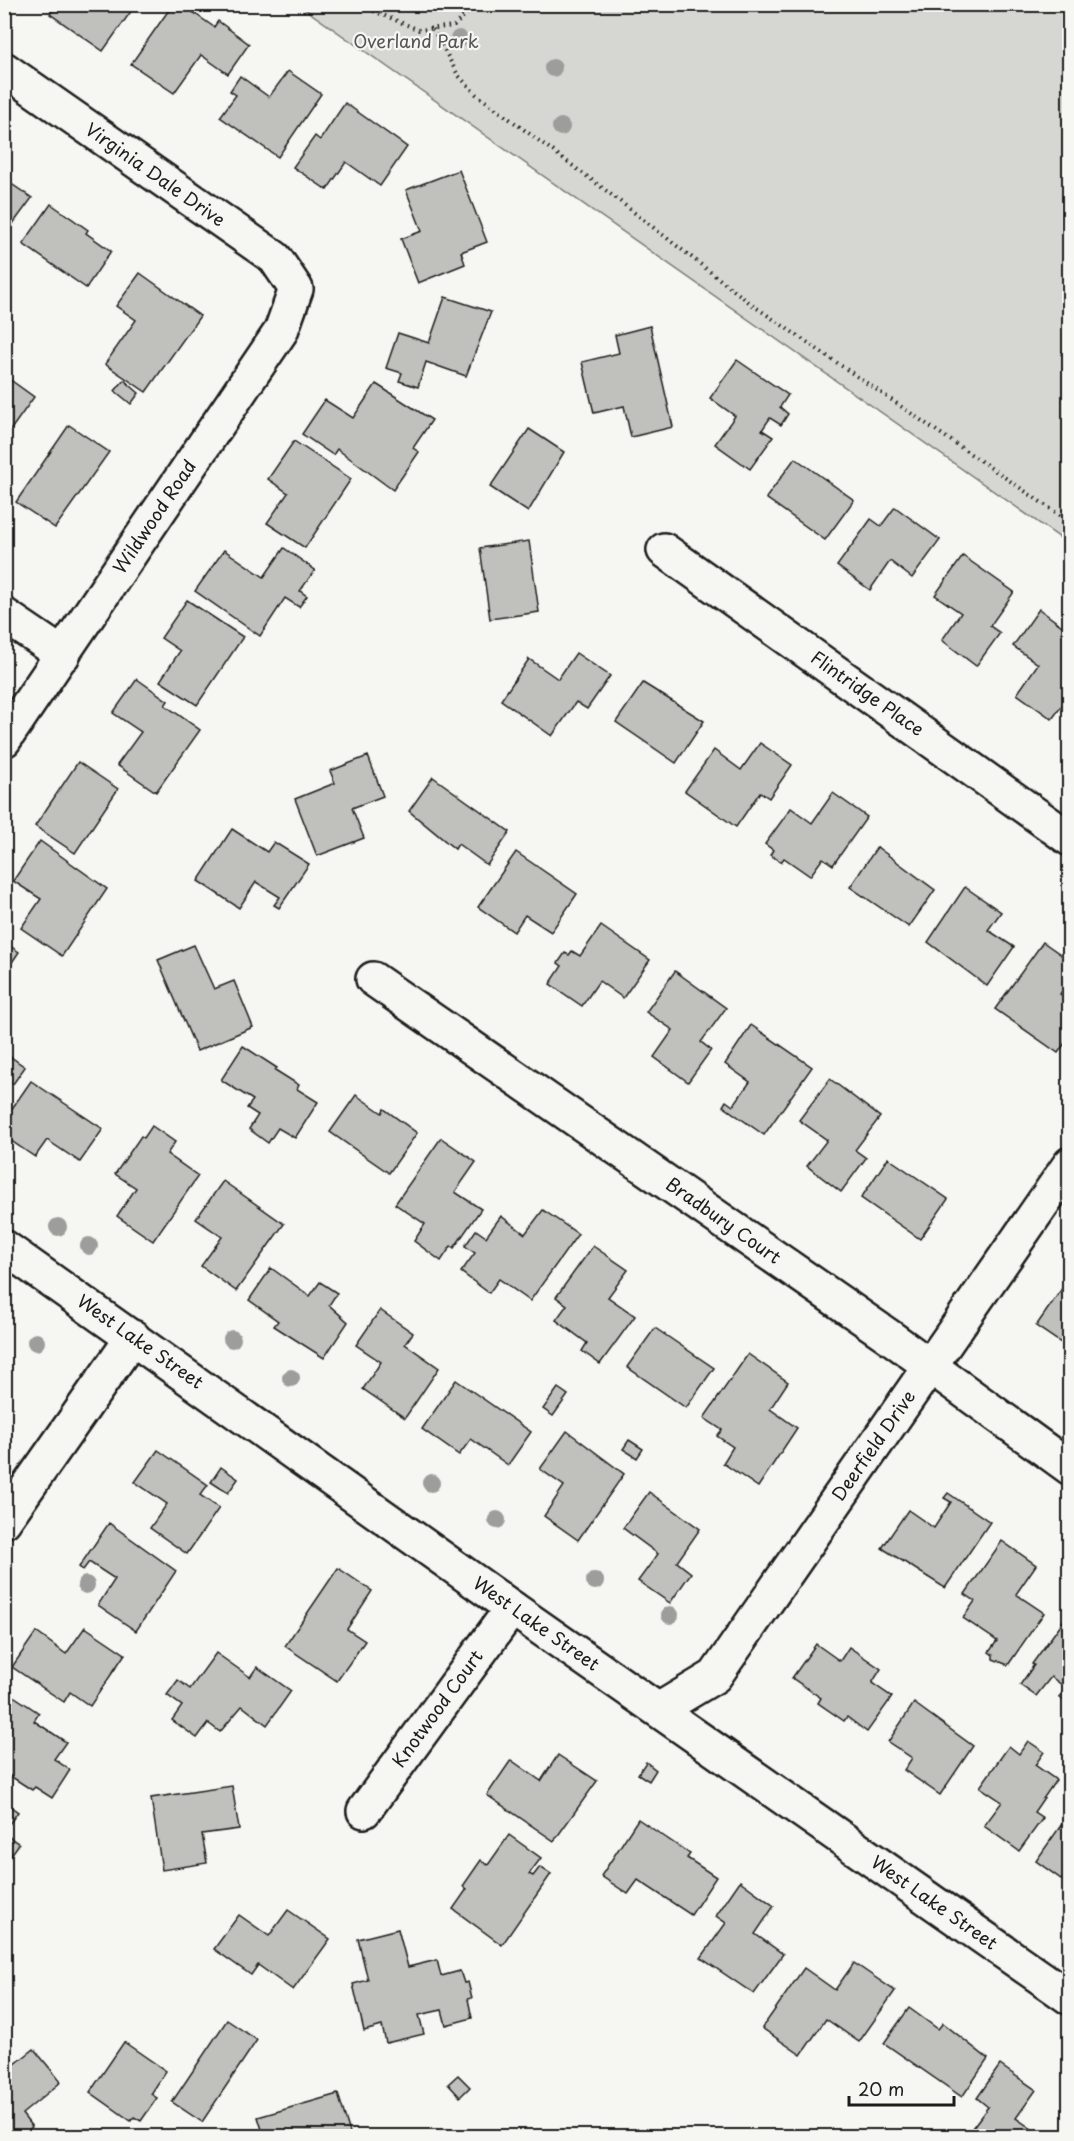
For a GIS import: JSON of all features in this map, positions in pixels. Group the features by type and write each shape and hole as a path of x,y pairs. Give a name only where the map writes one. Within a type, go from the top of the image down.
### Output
{"street":[{"name":"Virginia Dale Drive","path":"4,69 275,258 296,290"},
{"name":"Wildwood Road","path":"4,740 281,331 296,290"},
{"name":"Flintridge Place","path":"664,550 1070,838"},
{"path":"4,615 63,655"},
{"name":"Bradbury Court","path":"373,979 930,1365 1070,1468"},
{"name":"Deerfield Drive","path":"660,1709 715,1676 1070,1164"},
{"name":"West Lake Street","path":"4,1247 512,1608 660,1709 1070,1998"},
{"path":"4,1521 133,1337"},
{"name":"Knotwood Court","path":"364,1810 512,1608"}],"path":[{"path":"357,4 419,30 454,26 476,4"},
{"path":"434,29 458,75 476,94 604,189 754,306 1070,522"}],"green space":[{"name":"Overland Park","path":"299,5 1069,5 1069,544"}],"building":[{"path":"57,4 124,4 132,10 103,51 50,14"},
{"path":"173,4 181,4 214,27 218,21 249,44 228,74 201,55 174,93 131,64"},
{"path":"288,71 321,94 278,157 220,117 236,95 230,91 240,76 269,97"},
{"path":"345,103 407,147 380,186 346,162 327,190 293,167 315,136 320,140"},
{"path":"459,170 487,242 461,252 465,264 418,283 401,239 422,231 406,190"},
{"path":"4,179 32,198 4,236"},
{"path":"51,204 88,230 86,233 111,251 86,288 23,244"},
{"path":"140,273 200,316 146,392 105,364 136,320 116,306"},
{"path":"445,297 491,312 466,376 426,362 418,387 399,381 402,373 386,368 398,333 429,343"},
{"path":"650,326 673,427 631,437 624,406 594,413 582,362 619,353 615,335"},
{"path":"737,360 788,395 780,407 788,414 781,425 770,418 762,430 773,437 750,469 715,444 735,416 710,398"},
{"path":"5,376 34,397 7,435 4,433"},
{"path":"124,380 139,393 131,404 115,391"},
{"path":"376,384 432,420 413,448 419,452 393,490 337,449 333,455 302,434 325,400 353,418"},
{"path":"69,425 109,452 55,528 16,502"},
{"path":"529,429 564,452 528,512 490,487"},
{"path":"294,441 351,479 305,548 267,523 288,493 268,479"},
{"path":"795,458 854,500 825,540 766,498"},
{"path":"895,507 940,540 912,578 890,561 870,590 837,566 871,519 881,526"},
{"path":"529,541 539,612 490,619 480,548"},
{"path":"284,548 315,570 300,591 307,596 299,607 285,598 260,636 195,591 224,550 264,577"},
{"path":"963,556 1014,592 990,626 1000,633 976,666 942,640 961,613 935,595"},
{"path":"187,600 243,637 197,705 160,681 180,651 161,638"},
{"path":"1039,609 1070,632 1070,695 1052,719 1017,694 1038,664 1013,646"},
{"path":"576,653 610,676 587,709 576,702 552,736 501,700 529,659 558,679"},
{"path":"137,679 168,701 165,705 200,730 156,792 117,765 141,732 113,713"},
{"path":"643,683 704,721 676,763 616,722"},
{"path":"760,743 792,765 769,798 760,792 736,827 685,791 714,750 741,770"},
{"path":"368,756 383,796 352,808 364,838 317,856 295,799 335,783 330,771"},
{"path":"78,762 118,789 75,853 35,826"},
{"path":"433,777 510,832 487,865 458,844 455,849 409,811"},
{"path":"833,793 867,817 833,865 823,858 810,876 784,858 781,862 770,855 773,850 765,844 791,808 812,823"},
{"path":"232,829 267,852 274,842 309,864 279,908 274,905 280,897 256,882 239,908 198,881"},
{"path":"40,841 107,889 62,956 21,928 41,899 13,881"},
{"path":"877,847 935,890 909,927 850,887"},
{"path":"516,852 577,894 551,932 525,915 514,932 478,907"},
{"path":"965,887 1001,912 988,930 1014,947 987,986 928,942"},
{"path":"601,926 650,960 623,998 599,981 582,1006 550,984 562,966 558,963 565,953 569,955 572,951 580,956"},
{"path":"4,942 19,952 4,974"},
{"path":"1043,942 1070,961 1070,980 1060,994 1070,1001 1070,1036 1058,1053 995,1009"},
{"path":"194,945 214,989 234,981 253,1027 197,1051 158,960"},
{"path":"675,971 726,1008 701,1042 711,1050 688,1082 654,1057 673,1030 646,1012"},
{"path":"751,1025 812,1067 764,1135 723,1106 726,1101 733,1106 750,1082 725,1064"},
{"path":"243,1046 277,1068 275,1070 299,1085 297,1089 318,1102 295,1138 278,1128 268,1143 249,1129 258,1115 247,1108 253,1100 221,1080"},
{"path":"11,1057 25,1067 13,1084 4,1078 4,1067"},
{"path":"830,1079 880,1117 855,1150 866,1158 841,1192 807,1166 827,1140 799,1120"},
{"path":"31,1081 103,1129 80,1162 47,1140 35,1157 4,1136 4,1120"},
{"path":"356,1095 382,1113 384,1109 417,1133 389,1173 330,1132"},
{"path":"152,1126 175,1142 167,1154 198,1176 153,1241 117,1216 136,1188 115,1174 141,1136 144,1138"},
{"path":"441,1138 476,1162 455,1192 481,1209 454,1248 451,1246 441,1261 414,1241 425,1224 395,1204"},
{"path":"888,1158 948,1199 920,1239 861,1198"},
{"path":"223,1181 284,1224 236,1291 201,1266 222,1237 196,1219"},
{"path":"543,1210 578,1234 530,1301 499,1279 489,1293 461,1272 475,1253 465,1246 476,1230 486,1237 501,1216 525,1234"},
{"path":"593,1246 628,1270 608,1297 635,1316 600,1364 582,1351 587,1343 556,1320 567,1305 556,1297"},
{"path":"271,1268 310,1296 320,1282 337,1293 329,1305 348,1322 324,1358 274,1326 278,1321 249,1300"},
{"path":"1070,1277 1070,1349 1036,1326"},
{"path":"380,1310 413,1333 405,1344 439,1368 405,1418 363,1389 381,1362 356,1345"},
{"path":"655,1328 714,1368 686,1408 627,1367"},
{"path":"748,1354 788,1382 770,1409 797,1428 758,1487 723,1463 733,1447 717,1436 722,1430 704,1418"},
{"path":"456,1380 531,1432 508,1465 471,1439 459,1455 422,1429"},
{"path":"558,1388 568,1395 553,1416 543,1409"},
{"path":"567,1431 624,1474 578,1540 544,1516 564,1486 540,1469"},
{"path":"629,1440 643,1449 637,1458 623,1449"},
{"path":"158,1450 208,1485 200,1495 219,1508 187,1554 150,1528 167,1504 135,1482"},
{"path":"221,1467 238,1479 228,1493 211,1482"},
{"path":"649,1492 700,1529 677,1562 691,1573 670,1603 638,1581 658,1554 623,1528"},
{"path":"948,1493 990,1522 945,1588 882,1548 908,1510 934,1528 951,1502 944,1498"},
{"path":"109,1523 176,1571 136,1631 98,1605 115,1579 89,1562 83,1570 79,1567"},
{"path":"1002,1541 1036,1565 1016,1594 1044,1613 1008,1665 993,1659 993,1655 989,1652 997,1641 963,1618 975,1601 965,1594"},
{"path":"338,1568 372,1591 347,1629 365,1641 337,1681 285,1646"},
{"path":"1069,1613 1070,1705 1059,1697 1066,1688 1051,1677 1036,1696 1020,1685 1034,1665 1032,1664"},
{"path":"85,1627 125,1654 90,1706 70,1692 64,1702 12,1667 36,1632 66,1654"},
{"path":"816,1644 840,1661 849,1647 881,1669 872,1683 892,1697 867,1732 847,1717 844,1721 818,1703 821,1698 792,1678"},
{"path":"216,1653 250,1677 257,1667 291,1691 267,1725 242,1706 220,1732 208,1723 197,1738 172,1720 182,1706 167,1695 178,1680 190,1689"},
{"path":"6,1691 39,1713 34,1721 66,1742 54,1759 70,1770 52,1798 35,1787 32,1790 4,1772"},
{"path":"914,1703 973,1746 940,1795 904,1770 912,1758 888,1742"},
{"path":"1028,1741 1044,1752 1035,1765 1056,1780 1034,1812 1043,1818 1019,1851 984,1826 1002,1802 980,1787 1009,1746 1019,1754"},
{"path":"558,1755 597,1781 554,1841 487,1795 511,1760 541,1781"},
{"path":"646,1762 656,1770 649,1781 638,1774"},
{"path":"232,1786 239,1829 202,1834 207,1863 162,1870 151,1798"},
{"path":"4,1802 18,1812 4,1831"},
{"path":"638,1819 690,1854 687,1858 716,1877 691,1915 638,1880 628,1894 601,1876"},
{"path":"1064,1821 1070,1825 1068,1884 1036,1861"},
{"path":"4,1833 19,1844 4,1865"},
{"path":"509,1835 541,1858 529,1874 533,1876 540,1867 551,1874 502,1945 453,1909 467,1889 463,1886 481,1860 488,1865"},
{"path":"740,1881 774,1906 755,1934 783,1954 754,1994 701,1958 726,1923 716,1916"},
{"path":"288,1910 330,1939 293,1990 258,1965 251,1975 214,1949 239,1915 269,1936"},
{"path":"398,1929 408,1967 437,1960 441,1976 460,1971 464,1983 468,1982 472,1998 468,1999 472,2018 446,2025 442,2010 419,2015 424,2034 386,2043 382,2026 364,2031 353,1984 368,1980 358,1939"},
{"path":"854,1963 895,1991 859,2042 826,2019 801,2055 762,2028 804,1968 835,1990"},
{"path":"909,2008 938,2029 943,2023 988,2059 962,2097 884,2043"},
{"path":"227,2020 257,2040 202,2122 172,2102"},
{"path":"124,2042 166,2071 151,2094 157,2098 141,2121 134,2117 131,2121 90,2092"},
{"path":"34,2049 61,2082 22,2114 32,2127 25,2133 28,2136 4,2136 4,2062 10,2068"},
{"path":"1000,2065 1036,2090 1016,2118 1042,2136 966,2136 988,2107 977,2098"},
{"path":"458,2075 470,2087 460,2097 448,2084"},
{"path":"338,2094 351,2136 264,2136 258,2117"}]}
